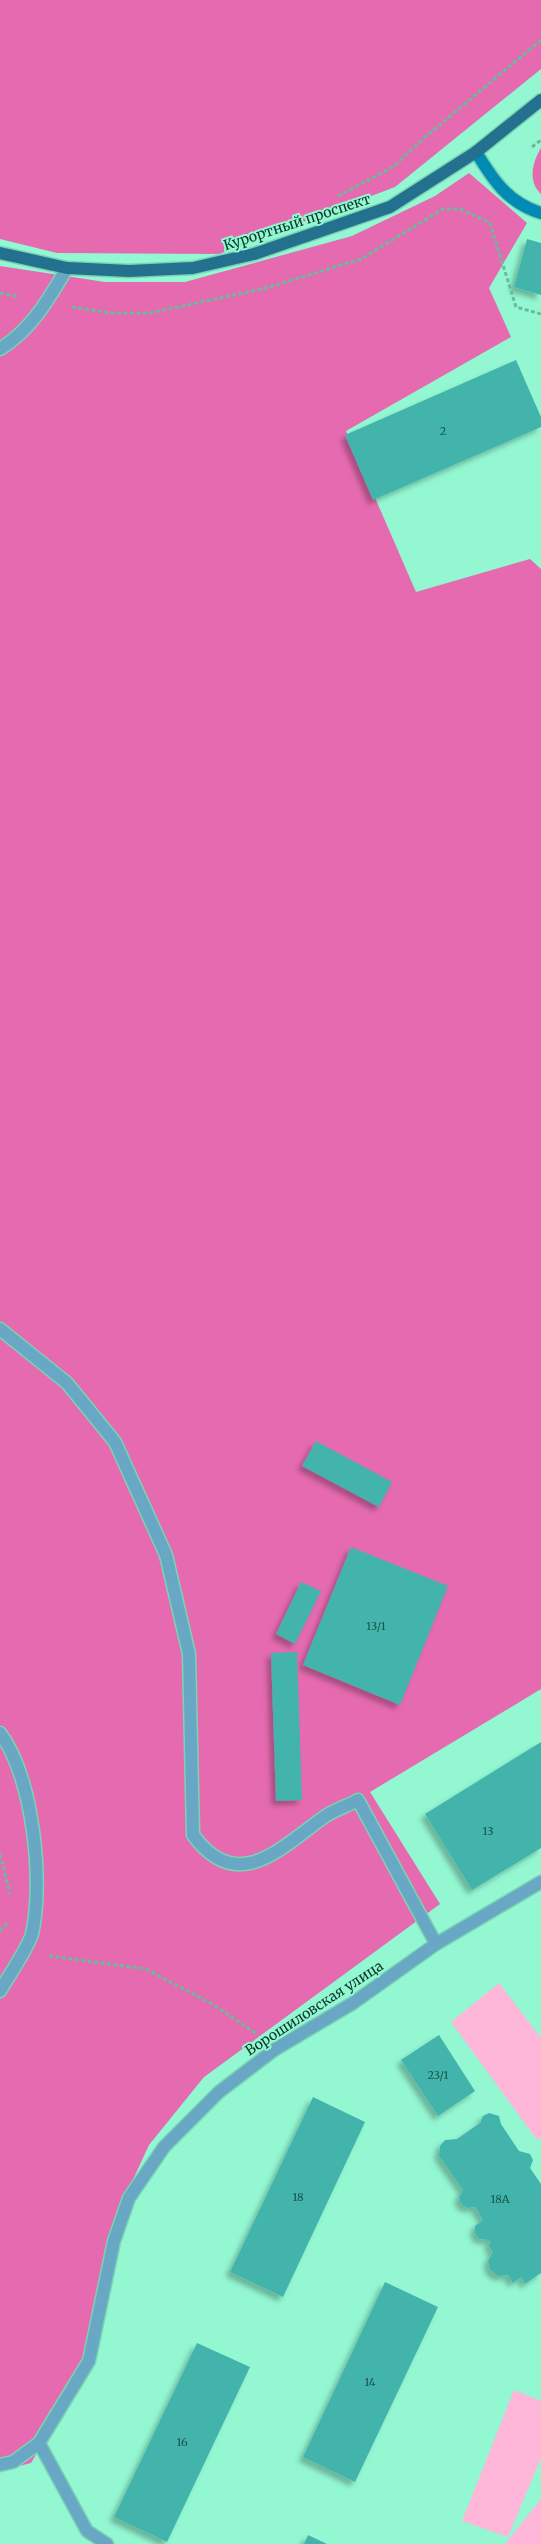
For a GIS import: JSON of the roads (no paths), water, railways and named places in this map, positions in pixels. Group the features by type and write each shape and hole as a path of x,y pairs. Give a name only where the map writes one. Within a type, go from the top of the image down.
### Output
{"main road":[{"name":"Курортный проспект","path":"0,253 67,268 129,271 192,268 254,254 390,207 476,152 541,100"}],"street":[{"path":"476,152 493,180 509,198 530,209 541,212"},
{"path":"0,349 17,339 43,309 67,268"},
{"path":"0,1329 67,1383 115,1442 166,1555 189,1654 193,1835 205,1851 220,1860 236,1865 255,1863 292,1842 326,1816 358,1800 436,1944"},
{"path":"0,1733 10,1746 27,1802 38,1867 32,1935 0,1991"},
{"name":"Ворошиловская улица","path":"0,2465 13,2462 39,2443 89,2361 114,2241 130,2198 164,2147 219,2092 274,2050 353,2003 436,1944 541,1882"},
{"path":"39,2443 86,2532 107,2544"}]}
